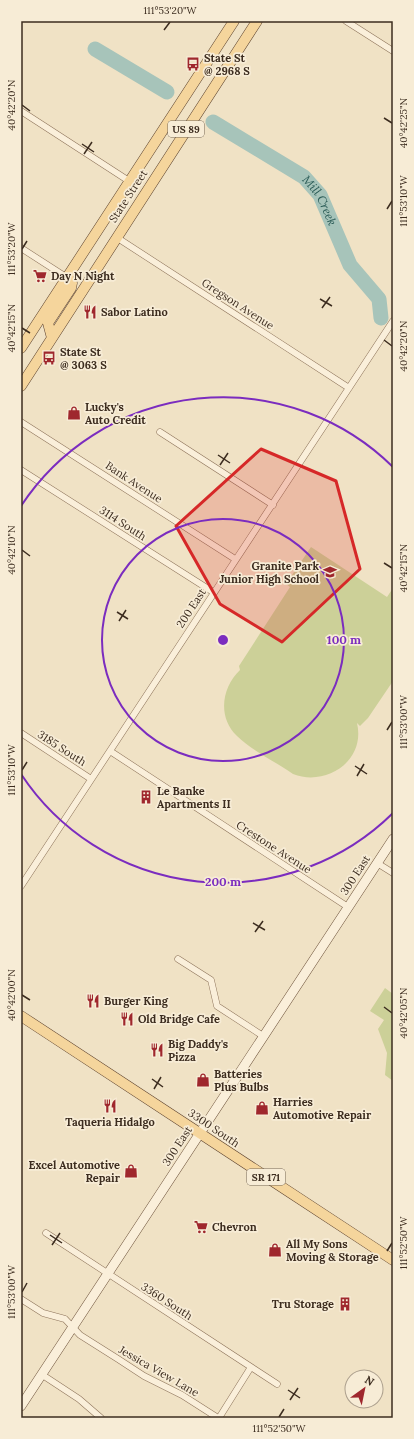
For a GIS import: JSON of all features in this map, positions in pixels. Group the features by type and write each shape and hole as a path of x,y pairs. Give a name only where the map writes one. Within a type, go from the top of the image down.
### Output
{"main road":[{"name":"State Street","path":"21,348 234,21"},
{"name":"State Street","path":"21,386 116,236 257,21"},
{"path":"52,338 48,323 71,288 72,283 66,277"},
{"name":"3300 South","path":"21,1016 393,1260"}],"street":[{"path":"346,21 355,24 393,51"},
{"path":"21,111 129,181"},
{"name":"Gregson Avenue","path":"116,236 349,388"},
{"path":"21,248 66,277"},
{"name":"200 East","path":"21,886 235,559 245,548 393,321"},
{"name":"Bank Avenue","path":"21,422 235,559"},
{"path":"160,432 273,505"},
{"name":"3114 South","path":"21,470 214,592"},
{"name":"3185 South","path":"21,733 91,779"},
{"name":"Crestone Avenue","path":"110,751 348,907"},
{"name":"300 East","path":"21,1406 393,839"},
{"path":"377,863 393,873"},
{"path":"178,959 211,980 217,1006 263,1036"},
{"name":"3360 South","path":"46,1233 277,1384"},
{"name":"Jessica View Lane","path":"21,1299 43,1313 64,1319 72,1328 144,1376 182,1395 218,1418"},
{"path":"218,1418 251,1367"},
{"path":"41,1374 79,1399 101,1418"}],"highlighted area":[{"path":"261,449 336,481 360,569 282,642 220,604 176,526"}],"green space":[{"path":"311,547 387,597 393,588 393,681 368,718 360,726 357,723 358,737 355,749 349,759 341,768 330,774 318,777 306,777 293,774 256,751 237,736 226,720 224,711 226,693 229,685 240,670 239,666 290,587 286,584"},
{"path":"385,988 393,994 393,1081 385,1075 387,1053 378,1029 384,1020 370,1011"}],"waterway":[{"name":"Mill Creek","path":"95,49 167,92"},
{"name":"Mill Creek","path":"213,122 304,177 320,195 350,265 379,299 381,318"}],"place":[{"name":"State St @ 2968 S","path":"193,64"},
{"name":"Day N Night","path":"40,276"},
{"name":"Sabor Latino","path":"90,312"},
{"name":"State St @ 3063 S","path":"49,358"},
{"name":"Lucky's Auto Credit","path":"74,413"},
{"name":"Granite Park Junior High School","path":"330,572"},
{"name":"Le Banke Apartments II","path":"146,797"},
{"name":"Burger King","path":"93,1001"},
{"name":"Old Bridge Cafe","path":"127,1019"},
{"name":"Big Daddy's Pizza","path":"157,1050"},
{"name":"Batteries Plus Bulbs","path":"203,1080"},
{"name":"Taqueria Hidalgo","path":"110,1106"},
{"name":"Harries Automotive Repair","path":"262,1108"},
{"name":"Excel Automotive Repair","path":"131,1171"},
{"name":"Chevron","path":"201,1227"},
{"name":"All My Sons Moving & Storage","path":"275,1250"},
{"name":"Tru Storage","path":"345,1304"}]}
